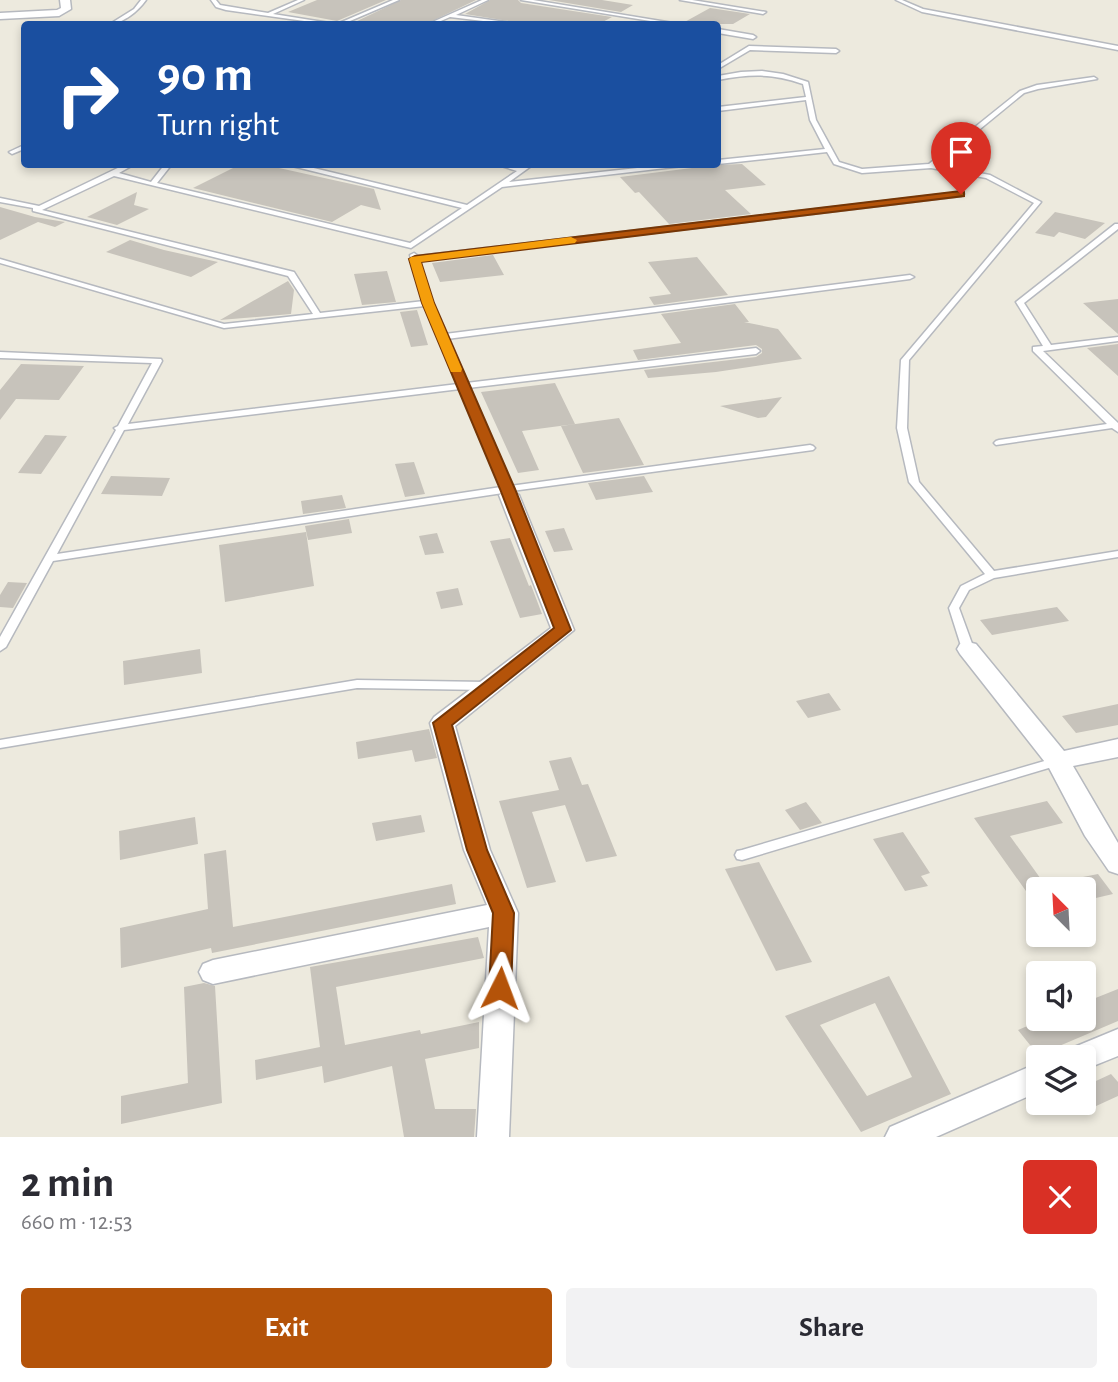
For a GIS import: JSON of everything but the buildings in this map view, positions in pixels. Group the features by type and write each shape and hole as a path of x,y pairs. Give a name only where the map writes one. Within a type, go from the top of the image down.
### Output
{"street":[{"path":"0,16 60,13 66,9 65,0"},
{"path":"493,1137 504,913 477,850 442,723 563,630 508,492"},
{"path":"968,649 1058,761 1094,829 1118,864"},
{"path":"1058,761 1118,748"},
{"path":"214,972 504,913"},
{"path":"1096,1051 1118,1042"},
{"path":"901,1137 1026,1082"}],"lane":[{"path":"118,21 136,10 144,0"},
{"path":"213,0 218,6 226,8 315,21"},
{"path":"268,13 302,0"},
{"path":"347,21 397,0"},
{"path":"438,21 486,0"},
{"path":"523,0 657,21"},
{"path":"682,0 763,12"},
{"path":"898,0 922,10 1118,48"},
{"path":"451,16 485,21"},
{"path":"721,32 753,37"},
{"path":"721,65 749,48 836,51"},
{"path":"721,60 728,61"},
{"path":"721,77 747,71 782,75 806,83 813,120 836,163 862,171 931,166 988,176 1038,202 905,360 902,428 914,482 991,575"},
{"path":"931,166 1022,92 1037,87 1094,79"},
{"path":"721,109 808,98"},
{"path":"12,152 21,149"},
{"path":"721,162 830,150"},
{"path":"124,168 36,210 291,275 318,315"},
{"path":"152,184 166,168"},
{"path":"303,168 467,208"},
{"path":"515,168 523,170"},
{"path":"113,174 411,246 526,168"},
{"path":"501,185 660,168"},
{"path":"415,259 961,194"},
{"path":"0,200 41,208"},
{"path":"1049,348 1020,302 1118,226"},
{"path":"411,246 428,303 508,492"},
{"path":"0,261 224,326 428,303"},
{"path":"442,337 910,277"},
{"path":"1117,427 1036,349 1118,340"},
{"path":"119,428 756,351"},
{"path":"0,355 158,361 0,647"},
{"path":"999,443 1117,427"},
{"path":"51,558 810,448"},
{"path":"968,649 954,608 965,588 991,575 1118,554"},
{"path":"0,744 357,684 490,686"},
{"path":"742,855 1058,761"}],"slow traffic":[{"path":"456,369 428,303 415,259 571,240"}],"route":[{"path":"500,988 504,913 477,850 442,723 563,630 428,303 415,259 961,194"}]}
